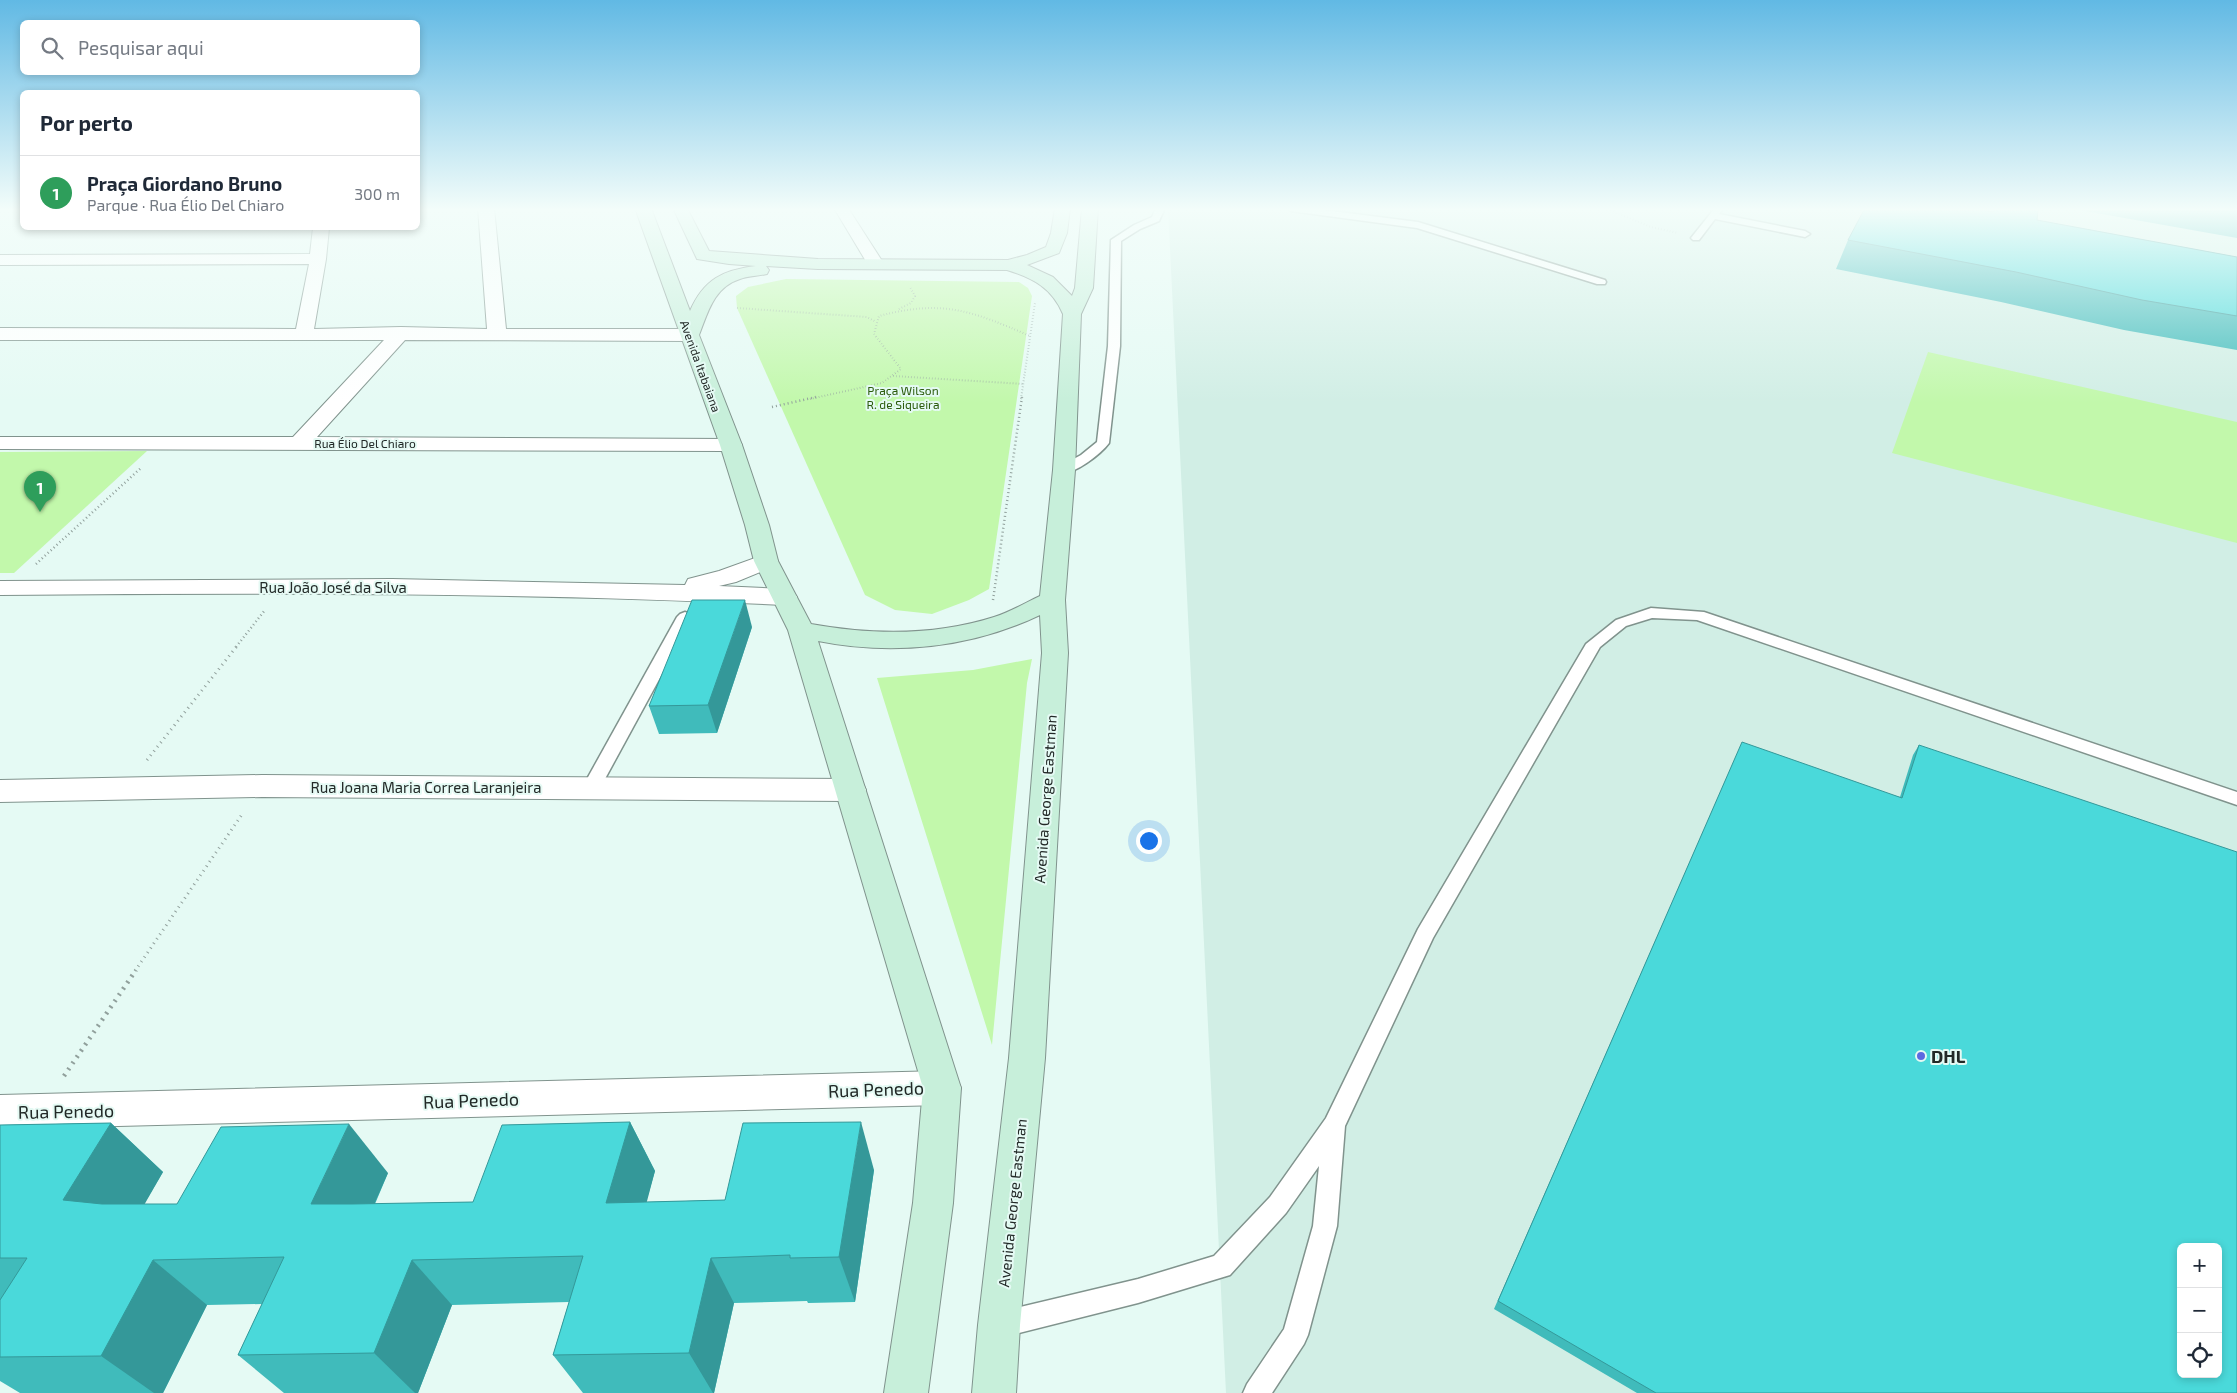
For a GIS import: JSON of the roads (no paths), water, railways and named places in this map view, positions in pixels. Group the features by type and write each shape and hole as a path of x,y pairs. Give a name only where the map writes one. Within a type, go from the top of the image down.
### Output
{"main road":[{"name":"Avenida Itabaiana","path":"667,273 731,445 757,525 766,561"},
{"path":"690,335 702,303 713,286 726,277 740,273"},
{"path":"1035,273 1047,279 1067,299 1072,314"},
{"name":"Avenida George Eastman","path":"994,1393 999,1325 1027,1058 1055,653 1052,600 1064,470 1072,314 1084,288 1085,273"},
{"path":"766,561 801,630 942,1088 933,1203 906,1393"},
{"path":"801,630 849,639 879,641 940,638 1003,623 1052,600"}],"street":[{"path":"304,334 315,273"},
{"path":"492,273 497,334"},
{"path":"300,443 401,333"},
{"path":"0,334 401,333 690,335"},
{"name":"Rua Élio Del Chiaro","path":"0,443 731,445"},
{"name":"Rua João José da Silva","path":"666,590 727,577 766,561"},
{"name":"Rua João José da Silva","path":"5,588 284,586 666,590 784,597"},
{"name":"Rua Joana Maria Correa Laranjeira","path":"0,791 262,786 851,790"},
{"name":"Rua Penedo","path":"0,1112 942,1088"}],"lane":[{"path":"1064,470 1086,458 1103,443 1114,346 1115,273"},
{"path":"1572,273 1601,282"},
{"path":"999,1325 1138,1291 1222,1266 1278,1205 1334,1125 1425,935 1594,644 1621,623 1651,613 1699,615 2237,799"},
{"path":"591,788 685,617"},
{"path":"1256,1393 1295,1335 1325,1226 1334,1125"}],"place":[{"name":"Praça Giordano Bruno","path":"40,512"},
{"name":"DHL","path":"1921,1056"}],"park label":[{"name":"Praça Wilson R. de Siqueira","path":"903,397"}]}
